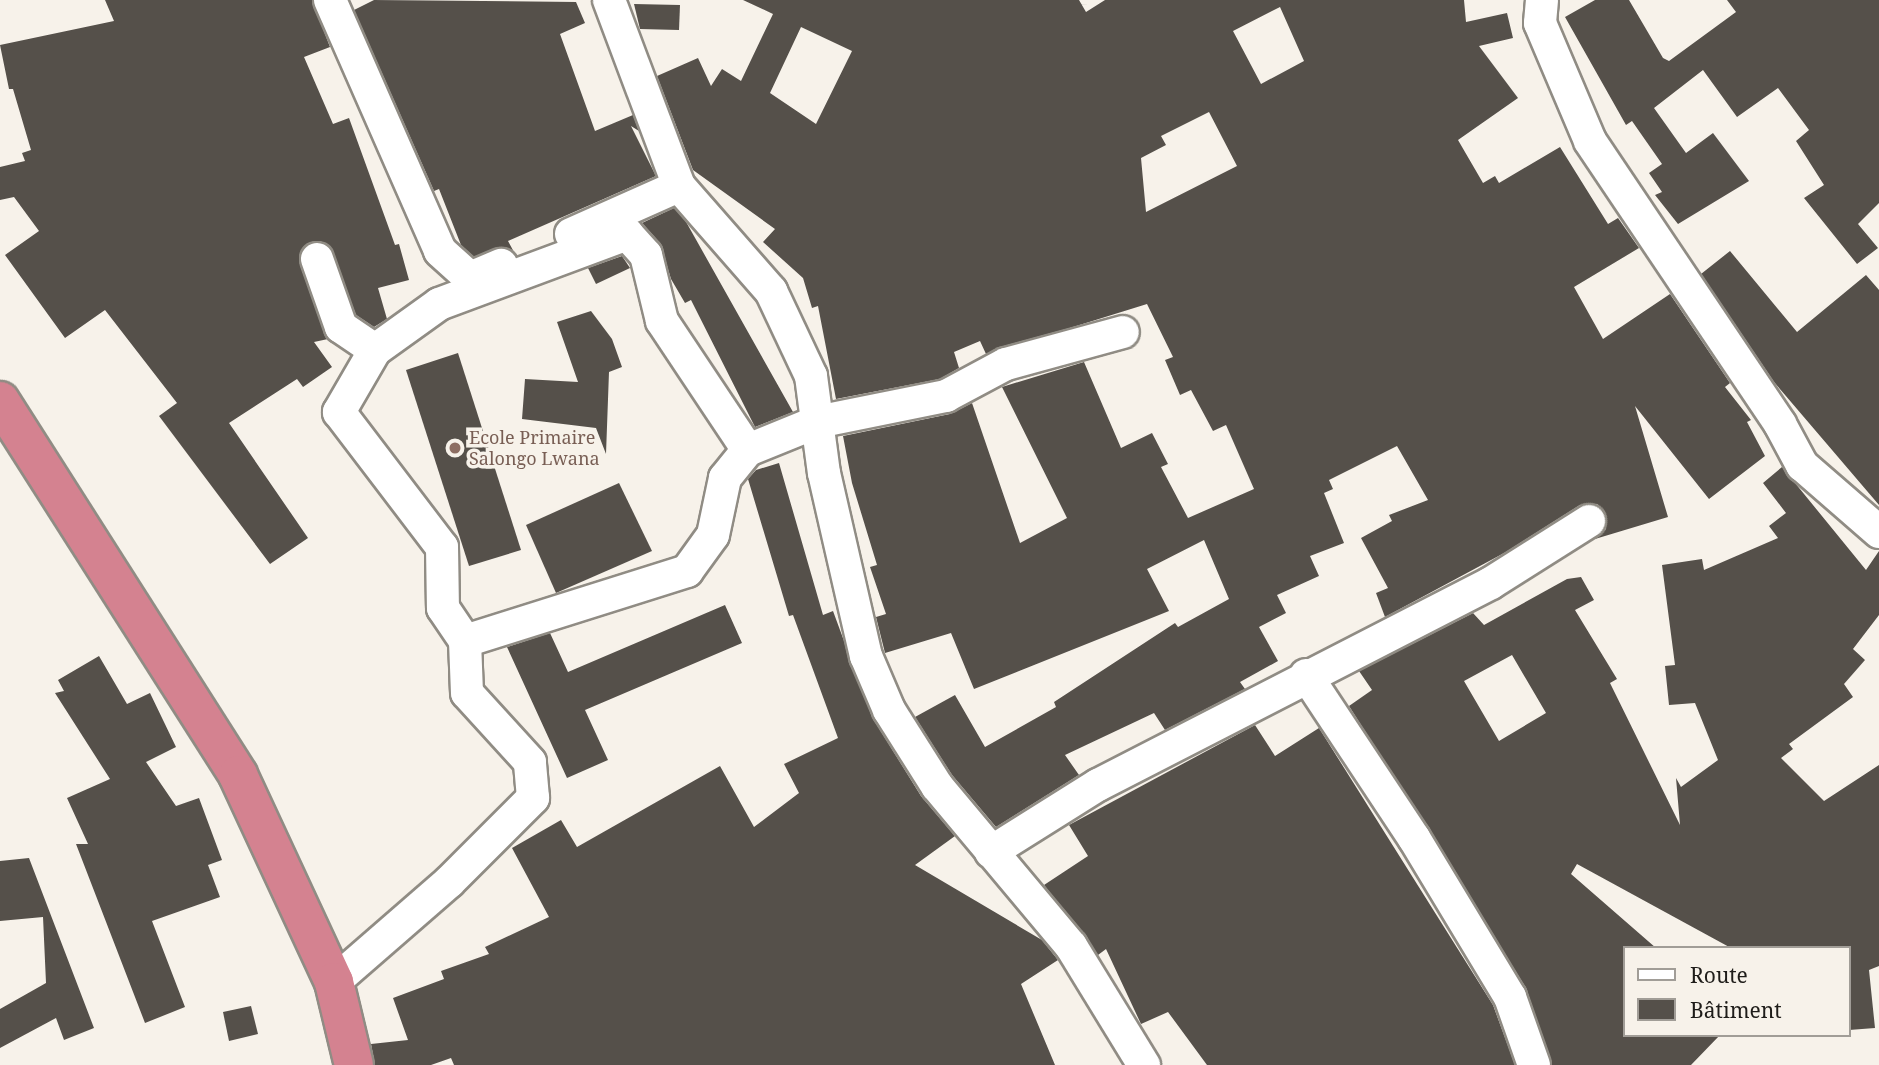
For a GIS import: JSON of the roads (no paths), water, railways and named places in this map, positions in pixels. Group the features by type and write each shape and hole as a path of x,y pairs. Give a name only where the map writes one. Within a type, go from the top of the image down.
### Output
{"highway":[{"path":"0,401 238,775 334,982 354,1065"}],"street":[{"path":"330,0 440,251 470,278 679,186"},
{"path":"609,0 679,186 771,291 811,376 824,473 866,656 889,710 917,756 991,852 1071,947 1144,1065"},
{"path":"1542,0 1540,23 1590,141 1780,424 1802,465 1879,532"},
{"path":"334,982 449,882 533,798 530,762 467,693 465,641 443,608 442,547 339,412 375,350 439,304 626,234 646,256 662,321 748,450"},
{"path":"317,259 341,327 375,350"},
{"path":"465,641 687,571 713,535 724,478 748,450 817,422 946,396 1006,364 1123,332"},
{"path":"991,852 1098,785 1306,675 1491,583 1589,521"},
{"path":"1306,675 1414,838 1510,997 1534,1065"}],"place":[{"name":"Ecole Primaire Salongo Lwana","path":"455,448"}]}
